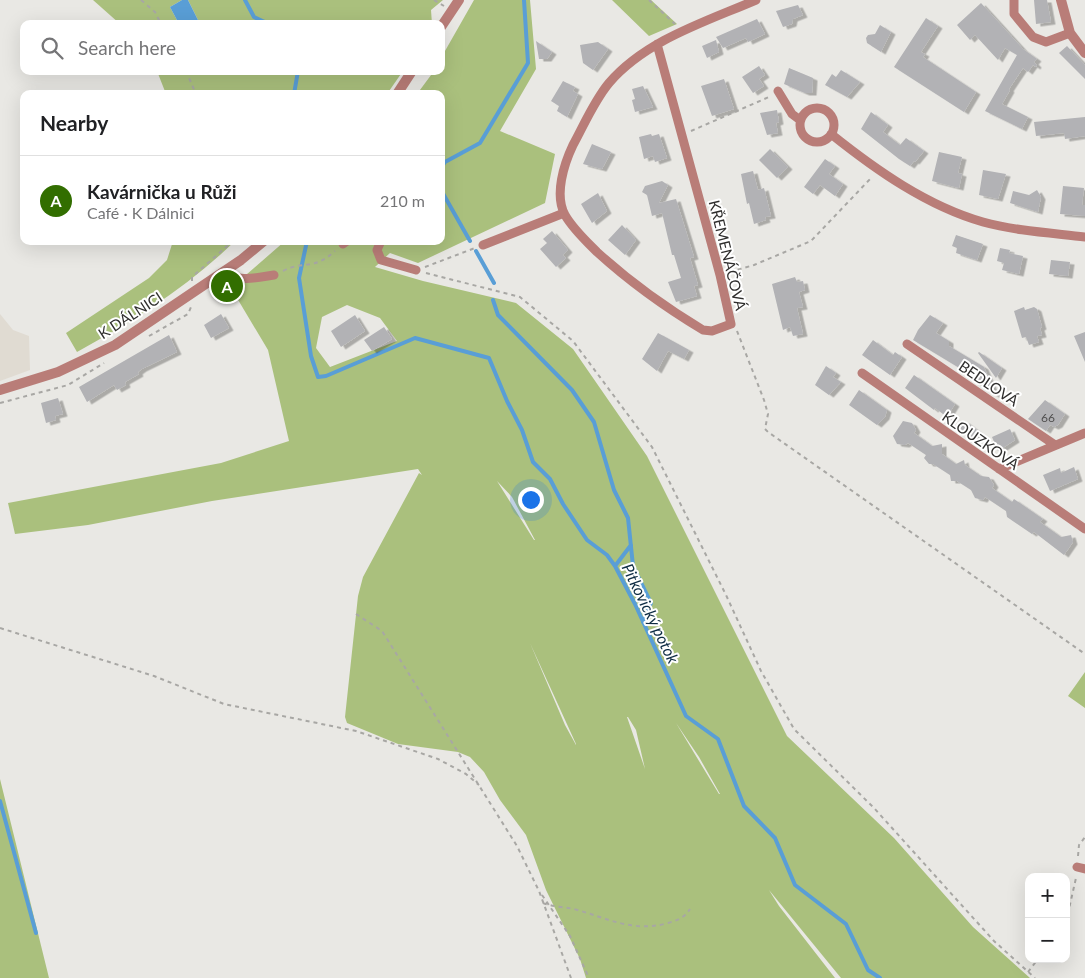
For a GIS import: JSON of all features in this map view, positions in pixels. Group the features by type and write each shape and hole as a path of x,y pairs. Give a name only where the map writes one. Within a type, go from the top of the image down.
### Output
{"street":[{"path":"445,21 459,0"},
{"name":"KŘEMENÁČOVÁ","path":"657,44 720,275 731,324 712,331 703,330 675,313 628,280 579,235 564,213 561,198 562,180 569,154 590,112 614,78 631,62 657,44 756,0"},
{"path":"1014,0 1014,14 1033,37 1046,42 1070,33"},
{"path":"1061,0 1070,33 1085,53"},
{"path":"400,90 409,75"},
{"path":"778,92 792,114 800,120"},
{"path":"811,108 820,108 828,111 833,118 834,126 831,134 825,140 818,142 809,141 803,136 799,128 800,120 804,113 811,108"},
{"path":"831,134 879,170 940,205 982,222 1029,231 1085,236"},
{"path":"483,245 564,213"},
{"name":"K DÁLNICI","path":"0,390 58,372 115,345 226,270 259,245"},
{"path":"379,245 377,250 381,260 416,270"},
{"path":"226,270 230,276 237,278 274,276"},
{"name":"BEDLOVÁ","path":"907,344 1055,445"},
{"name":"KLOUZKOVÁ","path":"862,373 1085,529"},
{"path":"999,470 1085,433"}],"path":[{"path":"141,0 155,12 159,20"},
{"path":"649,0 683,32"},
{"path":"188,75 194,90"},
{"path":"682,135 712,124 778,92"},
{"path":"720,275 754,265 811,241 879,170"},
{"path":"191,293 192,277 228,245"},
{"path":"290,267 312,266 325,261 343,245"},
{"path":"416,270 483,245"},
{"path":"416,270 520,297 573,341 652,447 726,595 761,671 794,729 880,815 994,940 1035,978"},
{"path":"731,324 738,334 764,400 768,414 765,429 768,432 1085,654"},
{"path":"356,614 382,631 504,822 539,891 571,978"},
{"path":"0,628 154,676 224,704 356,731 438,759 466,774 479,785"},
{"path":"1067,918 1081,868 1079,845 1085,837"},
{"path":"539,891 570,936 589,978"},
{"path":"543,903 573,909 623,925 640,927 652,927 673,921 683,917 690,908"},
{"path":"1028,972 1035,963"}],"shaded area":[{"path":"0,314 13,330 29,336 30,370 0,381"}],"green space":[{"path":"93,0 182,0 170,7 177,20 116,20"},
{"path":"188,0 443,0 431,10 432,20 198,20"},
{"path":"474,0 530,0 536,69 500,131 555,154 545,203 418,263 390,253 375,267 423,281 516,303 573,349 647,456 787,736 894,838 973,927 1030,978 841,978 769,890 779,906 835,978 586,978 580,959 546,890 526,835 500,800 484,772 470,757 458,752 398,744 347,723 345,717 358,596 363,577 419,473 422,475 418,469 212,501 88,525 15,534 8,503 221,463 289,441 268,350 231,288 280,245 445,245 445,90 420,90 431,75 445,75 445,51","holes":["347,305 380,318 397,341 330,367 316,348 322,317","497,481 512,497 535,540 534,540","530,643 576,744 576,745 565,725","627,717 636,730 645,769","676,723 699,757 719,794"]},
{"path":"612,0 651,0 677,24 649,36"},
{"path":"159,75 400,75 390,90 164,90"},
{"path":"172,245 230,245 199,273 159,302 77,352 66,333 149,278 167,260"},
{"path":"1085,672 1085,708 1068,696"},
{"path":"0,779 49,978 0,978"}],"water":[{"path":"182,0 188,0 198,20 177,20 170,7"}],"building":[{"path":"1034,0 1047,0 1051,22 1036,24"},
{"path":"981,3 1023,49 1037,59 1034,62 1037,65 1036,67 1033,65 1028,72 1023,68 1009,89 1002,104 1028,117 1022,129 985,111 1017,55 1005,48 998,60 975,35 970,40 957,25"},
{"path":"798,5 803,15 793,19 792,24 783,27 776,11"},
{"path":"926,18 938,26 921,52 925,54 923,57 976,92 964,112 894,67"},
{"path":"757,19 765,34 748,42 746,38 723,48 716,37"},
{"path":"880,25 891,32 881,52 867,43 866,38 868,35 875,34"},
{"path":"716,40 719,52 707,58 702,46"},
{"path":"536,41 552,52 547,59 539,59"},
{"path":"598,42 608,49 593,70 583,63 580,45"},
{"path":"1067,46 1085,65 1085,79 1059,53"},
{"path":"759,66 765,75 759,79 764,86 753,93 742,77"},
{"path":"789,68 813,78 812,93 805,93 784,84"},
{"path":"841,70 860,82 847,97 825,85 832,74 836,77"},
{"path":"724,79 734,109 712,116 701,86"},
{"path":"563,81 575,87 573,91 578,94 567,117 557,111 559,106 551,101"},
{"path":"643,86 653,107 635,112 632,100 635,99 632,89"},
{"path":"777,110 779,122 776,123 778,133 767,135 760,113"},
{"path":"871,112 888,125 883,132 900,145 906,138 924,151 910,166 861,129"},
{"path":"1085,117 1085,136 1065,139 1064,133 1036,136 1034,122"},
{"path":"651,134 652,136 659,134 667,158 655,162 653,156 644,159 639,137"},
{"path":"592,144 611,152 602,169 583,164"},
{"path":"770,149 788,167 777,178 759,160"},
{"path":"939,152 962,157 958,173 962,174 959,188 932,181"},
{"path":"825,159 835,166 829,174 843,184 835,196 820,185 813,194 804,187"},
{"path":"983,170 1006,174 998,199 979,195"},
{"path":"753,171 758,190 764,188 771,216 765,217 766,220 754,224 749,203 747,204 741,174"},
{"path":"662,181 668,185 659,203 676,199 694,257 690,258 698,285 694,286 697,296 676,302 668,282 681,278 674,255 672,255 662,213 652,216 647,195 642,192 645,186"},
{"path":"1063,186 1084,188 1082,205 1085,205 1085,216 1060,214"},
{"path":"1037,190 1041,197 1038,212 1010,203 1013,191 1029,195"},
{"path":"598,193 607,211 592,223 581,204"},
{"path":"622,225 636,240 625,255 608,240"},
{"path":"552,231 568,250 563,255 566,258 556,267 540,249 547,243 543,239"},
{"path":"956,235 983,244 977,260 956,253 957,248 952,246"},
{"path":"1000,248 1010,250 1009,253 1023,256 1019,274 1002,270 1004,263 997,261"},
{"path":"1051,260 1070,262 1068,276 1049,274"},
{"path":"795,277 797,282 803,281 805,290 799,292 803,307 797,308 803,334 793,336 790,327 783,330 772,284"},
{"path":"1024,307 1025,310 1034,307 1037,309 1042,327 1040,328 1042,335 1037,336 1039,342 1029,345 1026,337 1022,338 1014,311"},
{"path":"221,314 229,328 211,338 204,325"},
{"path":"355,315 365,331 341,347 331,331"},
{"path":"930,315 943,323 936,333 949,341 949,346 984,367 996,396 960,371 961,369 913,340"},
{"path":"384,327 392,339 372,351 364,340"},
{"path":"1085,332 1085,362 1074,336"},
{"path":"658,333 689,350 684,359 668,351 657,371 642,359"},
{"path":"169,335 177,352 142,369 138,372 139,374 125,382 126,385 117,390 114,385 87,402 79,387"},
{"path":"873,340 893,355 895,352 902,357 890,375 862,355"},
{"path":"978,353 1002,368 996,378"},
{"path":"826,366 836,373 833,377 841,382 829,395 815,385"},
{"path":"914,375 955,404 947,417 935,408 934,410 905,388"},
{"path":"859,390 887,410 885,417 877,425 849,405"},
{"path":"58,398 63,414 55,416 56,420 46,423 41,403"},
{"path":"1045,400 1065,414 1058,425 1054,427 1050,425 1046,431 1028,419"},
{"path":"903,421 912,423 916,430 914,433 932,446 942,444 942,454 956,464 964,460 965,465 981,476 989,477 994,485 992,488 1012,502 1014,499 1043,519 1040,522 1061,537 1071,535 1073,542 1064,555 1034,532 1032,534 1007,517 1006,511 985,497 983,500 975,498 971,490 957,481 951,481 950,475 933,464 929,464 924,458 926,455 908,443 905,445 897,444 893,436"},
{"path":"965,421 978,431 972,440 958,430"},
{"path":"1010,429 1015,440 998,451 992,437"},
{"path":"1074,467 1078,479 1050,491 1043,475 1060,468 1061,473"}],"waterway":[{"name":"Pitkovický potok","path":"245,0 254,17 260,20"},
{"path":"445,162 480,143 528,63 524,0"},
{"name":"Pitkovický potok","path":"295,90 297,75"},
{"path":"445,197 470,241"},
{"name":"Pitkovický potok","path":"306,245 299,278 311,356 318,377 326,376 415,338 489,358 507,401 522,430 533,462 550,479 563,504 587,540 607,555 615,566 635,604 686,716 718,739 744,806 775,838 795,885 846,924 868,970 880,978"},
{"path":"476,251 494,283"},
{"path":"493,300 498,315 572,390 594,422 614,490 628,518 633,566 651,603 643,622"},
{"path":"615,566 631,545"},
{"path":"0,801 36,933"}],"place":[{"name":"Kavárnička u Růži","path":"227,286"}]}
